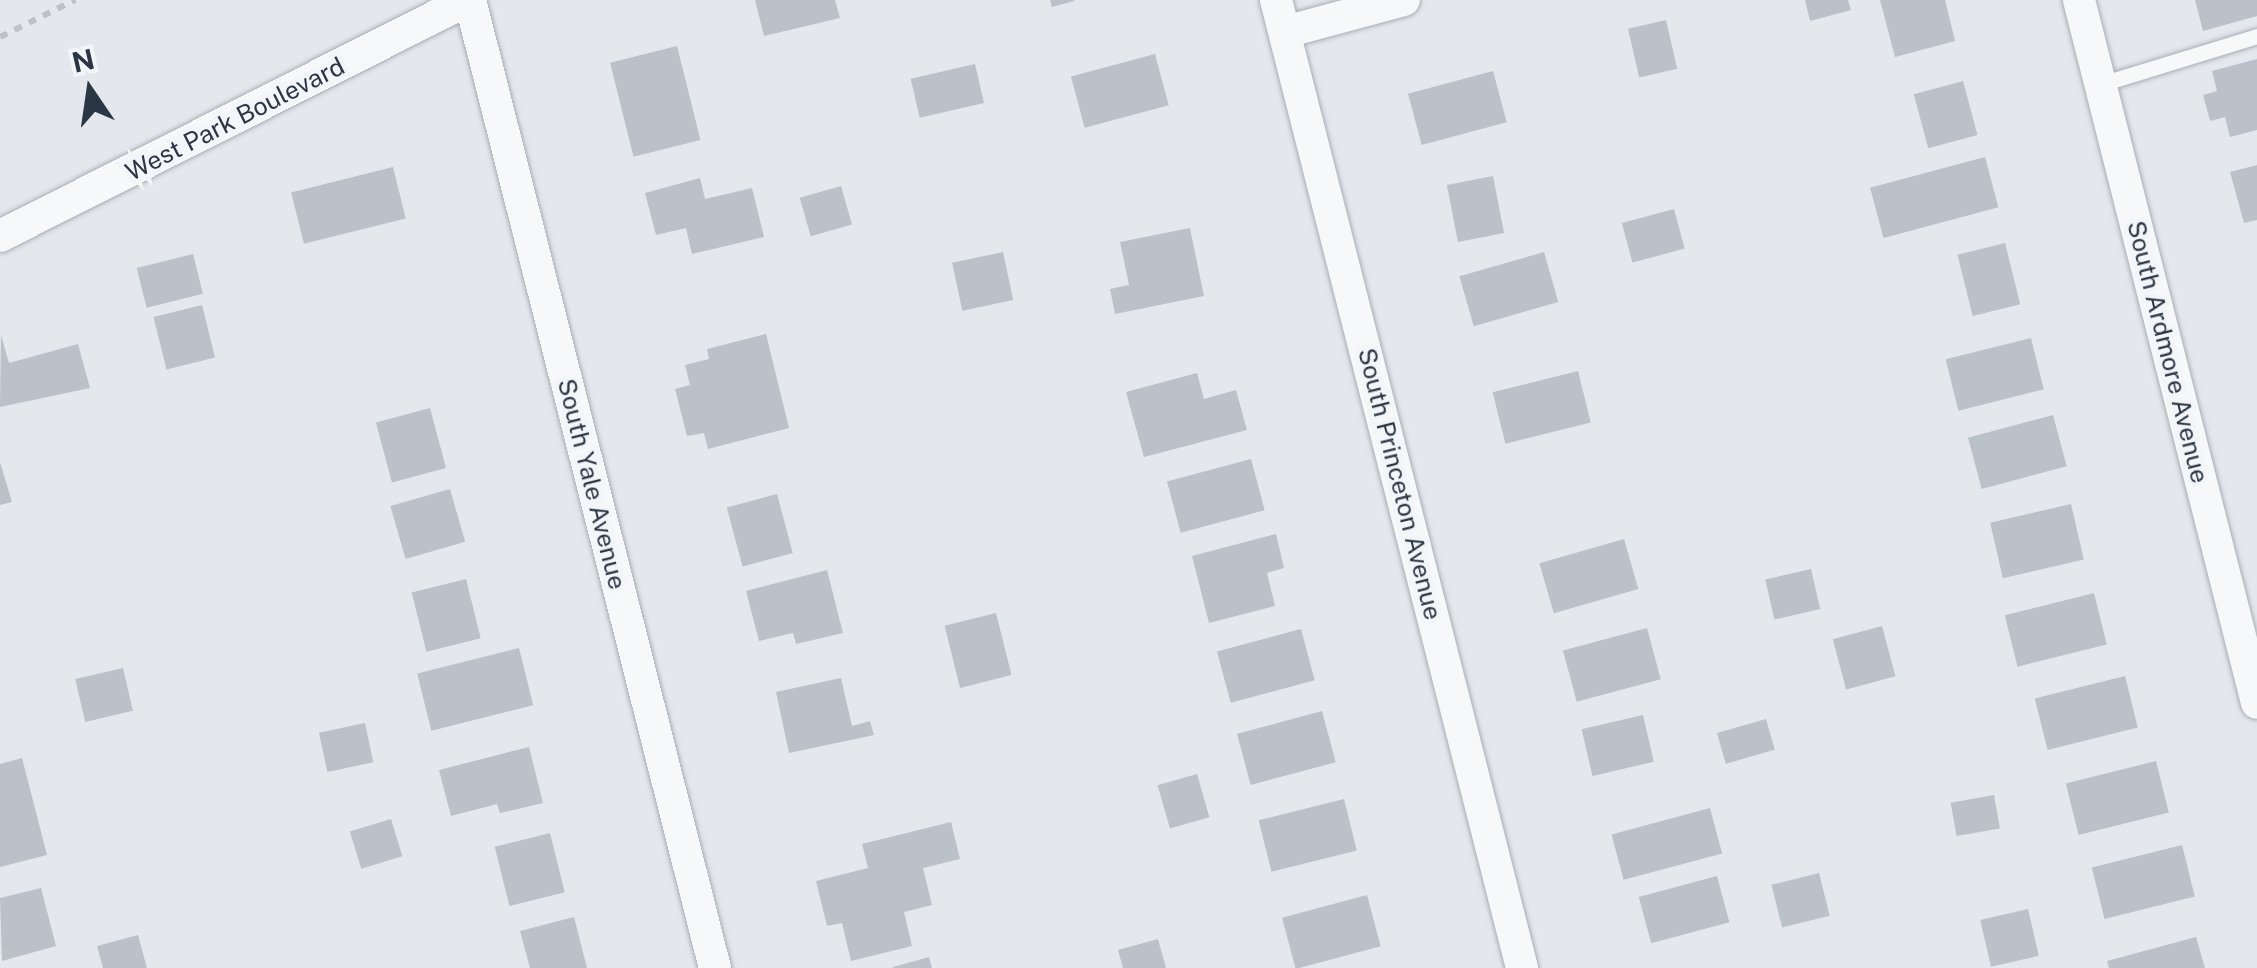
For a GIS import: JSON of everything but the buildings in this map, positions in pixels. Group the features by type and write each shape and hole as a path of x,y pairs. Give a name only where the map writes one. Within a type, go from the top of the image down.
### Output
{"street":[{"name":"West Park Boulevard","path":"0,236 469,0"},
{"name":"South Yale Avenue","path":"469,0 715,968"},
{"path":"1281,16 1404,0"},
{"name":"South Ardmore Avenue","path":"2078,0 2257,703"},
{"name":"South Princeton Avenue","path":"1281,16 1522,968"}],"lane":[{"path":"2101,84 2257,36"}],"path":[{"path":"0,37 75,0"}]}
